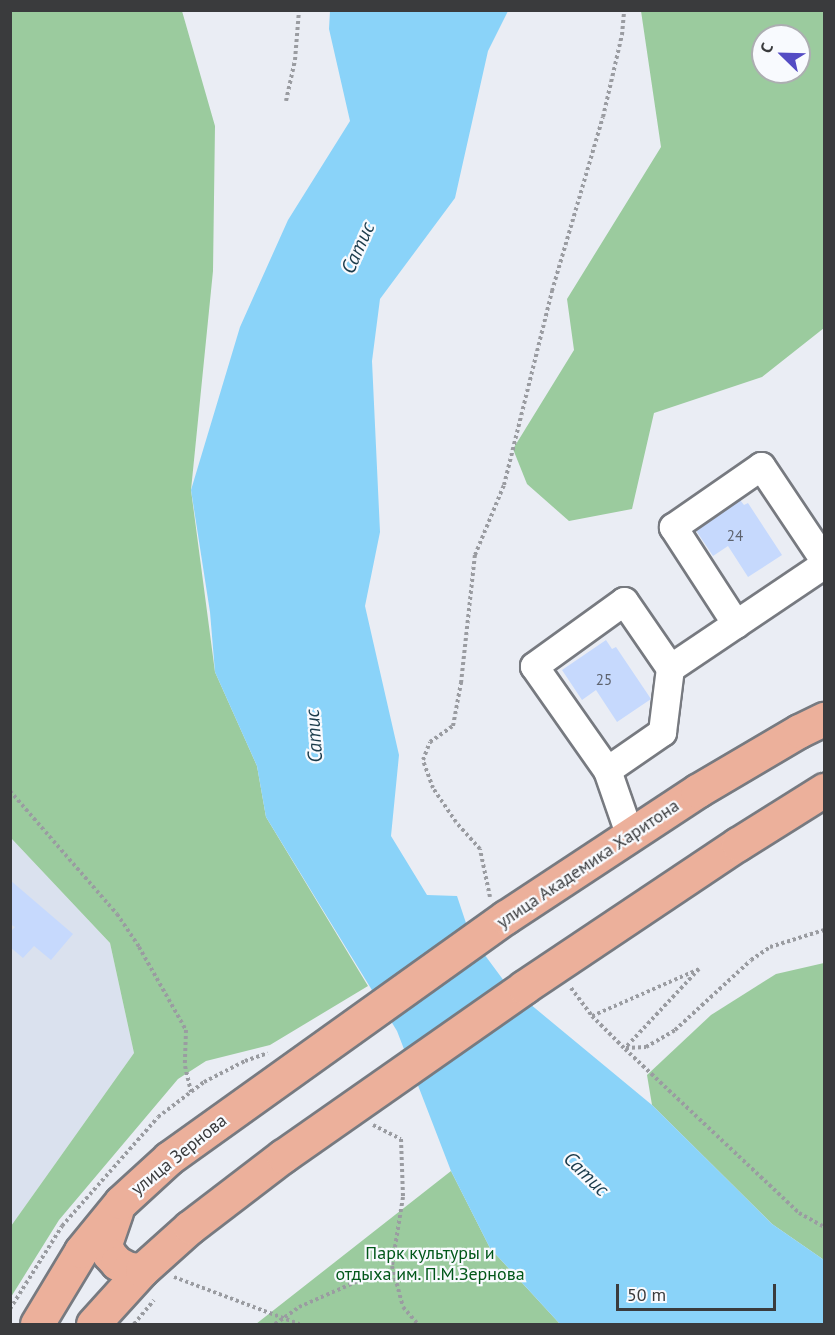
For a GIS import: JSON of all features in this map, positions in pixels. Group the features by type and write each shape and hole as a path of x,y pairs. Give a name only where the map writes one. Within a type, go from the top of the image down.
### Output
{"main road":[{"name":"улица Академика Харитона","path":"360,1022 489,920 630,836 697,791 799,730 825,719"},
{"path":"93,1324 142,1270 190,1227 274,1163 370,1106 524,987 683,880 825,790"},
{"name":"улица Зернова","path":"37,1324 81,1251 121,1202 169,1158 360,1022"},
{"path":"121,1202 108,1229 105,1244 117,1263 129,1269 142,1270"}],"lane":[{"path":"670,668 736,624 825,562 761,466 673,527 736,624"},
{"path":"607,770 662,732 670,668 624,601 534,666 607,770 630,836"}],"path":[{"path":"286,101 295,60 299,10"},
{"path":"489,920 480,849 456,822 433,788 423,760 430,742 453,726 461,683 475,555 504,485 552,291 603,117 622,35 624,10"},
{"path":"10,791 117,914 140,947 186,1030 185,1066 191,1092"},
{"path":"625,1048 646,1047 675,1030 737,972 770,947 825,930"},
{"path":"592,1016 699,969 625,1048"},
{"path":"564,979 592,1016 799,1214 825,1227"},
{"path":"370,1106 375,1126 401,1139 403,1197 392,1266 403,1307 418,1324"},
{"path":"275,1324 327,1293 376,1273"},
{"path":"173,1277 298,1324"}],"shaded area":[{"path":"11,838 110,943 134,1053 11,1226"}],"green space":[{"path":"11,11 182,11 215,126 213,271 191,490 215,672 257,766 266,817 368,986 270,1045 206,1061 178,1079 59,1220 11,1297 11,1226 134,1053 110,943 11,838"},
{"path":"641,11 824,11 824,328 762,377 654,413 632,509 569,521 527,484 513,449 574,350 567,299 661,147"},
{"path":"824,963 824,1260 772,1224 652,1105 647,1075 711,1015 776,974"},
{"name":"Парк культуры и отдыха им. П.М.Зернова","path":"451,1171 490,1248 560,1324 256,1324"}],"water":[{"name":"Сатис","path":"330,11 508,11 488,51 455,198 380,299 372,361 380,532 365,606 399,755 391,836 427,895 457,896 470,935 507,985 652,1105 772,1224 824,1260 824,1324 560,1324 490,1248 451,1171 397,1031 266,817 257,766 215,672 210,612 191,490 240,327 288,220 350,121 329,29"}],"building":[{"path":"737,496 744,505 748,503 782,555 748,577 728,546 713,556 693,526"},
{"path":"606,640 612,649 616,647 651,699 617,722 596,690 582,700 562,670"},
{"path":"10,880 73,934 51,960 34,946 23,958 10,947 10,932 15,927 10,924"}]}
